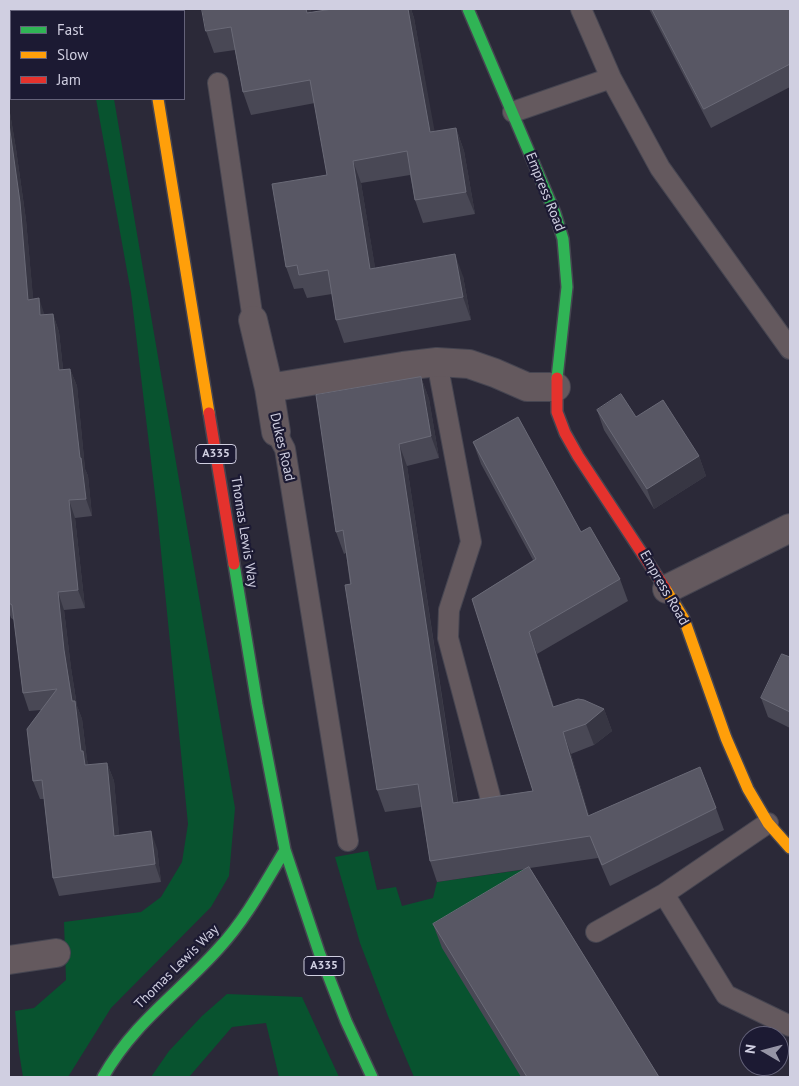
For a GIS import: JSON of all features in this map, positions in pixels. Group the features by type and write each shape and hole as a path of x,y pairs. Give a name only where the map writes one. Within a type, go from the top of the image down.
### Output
{"street":[{"name":"Empress Road","path":"468,9 556,213 564,238 567,287 556,387 557,412 565,433 578,456 667,589 684,619 726,738 748,789 768,822 790,848"},
{"name":"Thomas Lewis Way","path":"158,100 255,694 285,850 319,952 346,1021 372,1077"},
{"name":"Dukes Road","path":"253,320 269,388 276,432"},
{"path":"269,388 437,362 469,364 527,386 556,387"},
{"path":"667,589 790,528"},
{"name":"Thomas Lewis Way","path":"103,1077 122,1046 144,1021 175,989 211,957 235,929 285,850"},
{"path":"9,960 56,953"}],"lane":[{"path":"581,9 610,78 660,168 790,349"},
{"path":"513,112 610,78"},
{"name":"Dukes Road","path":"218,83 253,320"},
{"path":"437,362 471,542 449,610 448,638 491,800"},
{"name":"Dukes Road","path":"276,432 285,449 348,841"},
{"path":"596,932 664,894 768,822"},
{"path":"664,894 726,995 790,1026"}],"green space":[{"path":"96,100 114,100 235,808 229,876 211,907 111,1008 68,1077 23,1077 15,1011 34,1008 66,980 64,922 141,912 161,897 182,862 188,824 157,511 131,293"},
{"path":"368,851 377,890 396,887 402,906 433,898 437,882 528,869 521,1077 414,1077 360,943 335,857"},
{"path":"227,994 302,997 339,1077 279,1077 266,1023 232,1027 189,1077 151,1077 169,1051 202,1016"}],"building":[{"path":"202,9 306,9 307,13 332,9 408,9 430,132 456,128 466,192 415,200 407,151 353,161 370,269 455,254 463,297 336,320 328,270 299,275 297,265 286,267 272,184 327,175 310,80 243,92 231,27 206,31"},
{"path":"652,9 790,9 790,64 704,109"},
{"path":"9,124 20,202 28,300 39,298 40,315 53,314 59,370 70,369 86,499 69,500 78,590 58,592 64,650 72,701 75,701 81,751 83,751 85,765 107,763 114,836 151,831 155,864 53,878 42,780 33,781 27,729 57,689 23,693 12,605 9,603"},
{"path":"421,377 431,436 399,444 453,803 533,791 472,599 536,559 473,442 518,417 581,532 590,527 620,579 529,632 553,707 578,699 604,709 586,724 563,732 588,816 700,767 716,808 602,865 590,836 430,861 418,784 377,790 345,585 351,584 343,530 336,532 316,395"},
{"path":"621,394 636,417 663,400 699,456 647,489 597,410"},
{"path":"782,654 790,657 790,712 761,698"},
{"path":"529,867 659,1077 527,1077 433,924"}],"traffic: fast":[{"path":"468,9 555,213 563,239 567,287 557,378"},
{"path":"234,564 257,704 285,850 319,952 346,1021 372,1077"},
{"path":"103,1077 115,1057 143,1024 229,937 255,901 285,850"}],"traffic: slow":[{"path":"158,100 209,413"},
{"path":"665,588 684,619 726,738 748,789 768,823 790,848"}],"traffic: jam":[{"path":"557,378 557,412 565,433 578,456 665,588"},
{"path":"209,413 234,564"}]}
